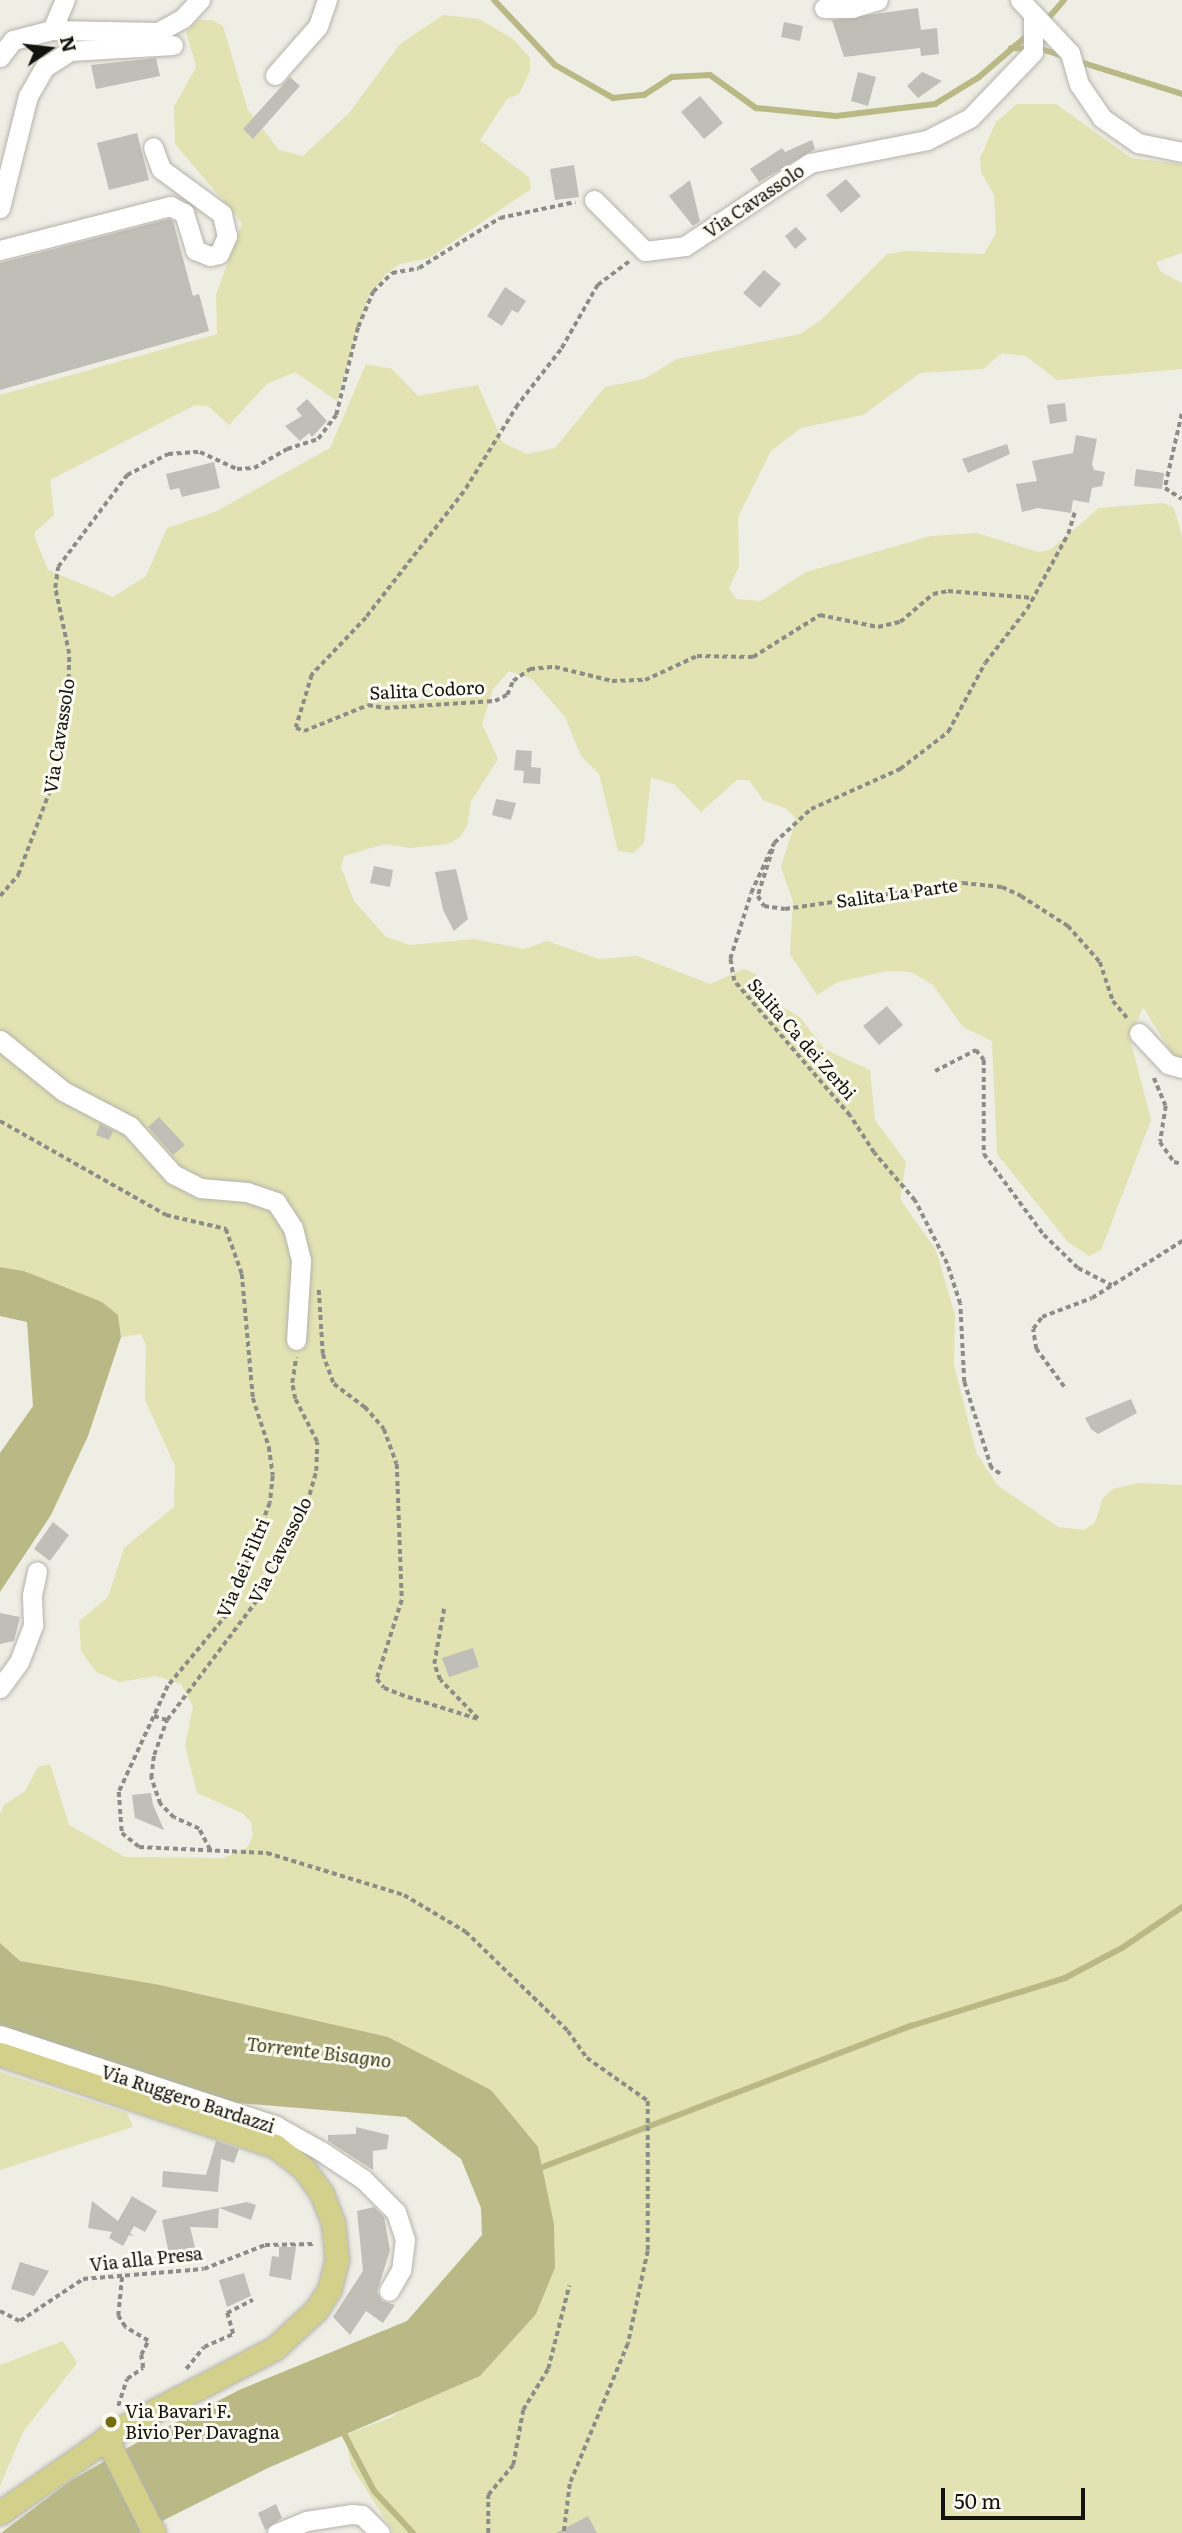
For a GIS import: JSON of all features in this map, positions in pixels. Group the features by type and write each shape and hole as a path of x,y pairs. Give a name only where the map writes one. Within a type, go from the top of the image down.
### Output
{"main road":[{"path":"0,2054 275,2146 304,2169 322,2194 333,2222 337,2259 329,2290 316,2310 275,2348 181,2397 0,2513"},
{"path":"109,2444 154,2533"}],"street":[{"path":"0,58 7,35 59,16 158,32 183,18 200,0"},
{"path":"275,75 318,26 327,0"},
{"path":"824,8 852,8 878,0"},
{"path":"1020,0 1032,17 1070,53 1079,84 1102,118 1138,143 1182,152"},
{"name":"Via Cavassolo","path":"645,251 685,246 810,163 947,133 970,118 1033,52 1032,17"},
{"path":"0,208 29,96 45,67 71,51 173,44"},
{"path":"0,250 170,206 184,213 195,250 201,255 219,254 226,236 222,214 161,169 153,147"},
{"path":"594,200 645,251"},
{"path":"1139,1033 1168,1064 1182,1068"},
{"path":"0,1040 63,1091 130,1126 173,1174 200,1188 247,1192 276,1202 293,1228 301,1261 296,1340"},
{"path":"0,1688 19,1662 33,1625 32,1595 37,1572"},
{"name":"Via Ruggero Bardazzi","path":"0,2035 276,2126 321,2151 363,2179 396,2212 405,2239 401,2270 389,2291"},
{"path":"277,2533 306,2521 352,2514 362,2515 380,2533"}],"path":[{"name":"Via Cavassolo","path":"0,895 18,875 57,771 69,654 55,589 58,567 127,475 168,454 200,452 237,468 254,468 287,449 318,439 335,415 358,327 373,292 392,273 419,268 500,218 554,204 594,200"},
{"name":"Salita Codoro","path":"645,251 598,285 561,350 518,405 464,492 366,618 312,675 296,728 304,731 368,705 385,708 495,701 530,669 555,667 599,679 634,680 657,676 697,656 753,657 820,615 878,627 900,622 933,594 948,591 1033,598"},
{"path":"1182,414 1165,488 1182,499"},
{"name":"Salita Ca dei Zerbi","path":"1000,1474 991,1468 964,1382 960,1304 947,1265 915,1201 874,1153 850,1115 734,981 730,959 751,893 774,843 811,809 900,769 948,732 985,663 1033,598 1068,534 1075,511"},
{"name":"Salita La Parte","path":"774,843 758,896 764,906 785,909 963,883 1002,887 1068,926 1100,962 1114,1001 1139,1033"},
{"path":"935,1071 976,1050 984,1060 984,1154 1044,1235 1085,1273 1112,1285"},
{"path":"1153,1077 1166,1106 1160,1142 1174,1162 1182,1164"},
{"name":"Via dei Filtri","path":"0,1121 166,1215 226,1228 237,1252 253,1398 273,1476 270,1503 227,1615 167,1686 118,1792 122,1833 139,1847 267,1853 323,1867 404,1895 445,1917 483,1947 568,2031 587,2058 648,2101 648,2251 628,2344 570,2484 564,2533"},
{"path":"1064,1387 1036,1349 1033,1329 1042,1317 1112,1285 1182,1241"},
{"path":"310,1292 316,1286 321,1292 324,1354 334,1384 365,1407 384,1429 397,1464 402,1600 377,1679 384,1688 478,1719 440,1680 435,1664 444,1608"},
{"name":"Via Cavassolo","path":"210,1850 199,1829 174,1818 160,1804 151,1778 167,1720 260,1596 307,1503 316,1471 317,1442 292,1383 296,1340"},
{"path":"154,1716 167,1720"},
{"name":"Via alla Presa","path":"0,2311 20,2321 83,2279 204,2269 265,2245 321,2242"},
{"path":"122,2275 118,2316 125,2327 148,2342 141,2355 143,2368 127,2379 122,2390"},
{"path":"488,2533 488,2495 513,2465 523,2410 548,2369 569,2286"},
{"path":"181,2397 178,2382 204,2347 233,2334 227,2313 253,2300"}],"green space":[{"path":"443,15 479,19 513,39 530,58 530,71 519,94 507,99 480,140 529,177 531,189 429,258 400,264 386,274 367,299 337,401 295,372 267,384 229,425 208,406 195,405 50,480 54,515 35,532 48,570 113,597 146,576 167,528 215,512 330,448 366,364 392,369 418,396 478,385 503,443 527,454 555,448 605,387 644,379 677,359 800,334 821,320 887,254 907,251 984,254 996,233 994,195 981,172 980,158 996,122 1017,104 1056,104 1131,158 1182,164 1182,253 1156,262 1161,272 1182,283 1182,369 1057,380 1026,356 1002,353 983,369 920,373 863,415 801,428 771,451 738,517 739,566 729,588 736,599 761,601 806,572 931,536 977,533 1038,552 1050,550 1099,508 1163,503 1174,508 1182,536 1182,1060 1175,1059 1143,1007 1130,1039 1151,1120 1101,1250 1089,1256 1068,1242 997,1154 992,1041 963,1027 933,985 911,972 887,971 838,982 817,995 790,954 793,902 781,867 796,819 787,809 763,800 749,780 737,780 701,812 674,784 651,778 644,843 633,853 618,851 599,774 581,756 565,717 532,679 509,671 493,689 482,724 498,759 471,801 467,826 460,837 448,844 410,848 385,844 344,856 341,867 354,901 386,937 410,945 474,939 524,949 547,941 599,959 637,956 710,984 744,969 756,974 765,997 800,1017 824,1049 870,1070 875,1120 906,1162 900,1199 936,1250 955,1315 954,1365 976,1452 997,1485 1058,1527 1084,1530 1095,1523 1103,1498 1113,1489 1138,1483 1182,1485 1182,2533 394,2533 351,2466 345,2435 392,2417 536,2314 555,2268 554,2224 538,2147 247,2006 20,1961 0,1943 0,1814 4,1805 25,1791 38,1767 50,1764 69,1825 125,1857 224,1858 248,1847 253,1835 251,1822 242,1813 197,1793 185,1745 193,1707 181,1684 156,1676 120,1682 96,1672 81,1651 79,1621 108,1597 124,1548 174,1507 175,1466 145,1400 146,1345 141,1334 121,1337 118,1315 25,1271 0,1267 0,395 217,334 216,295 242,223 175,144 174,107 196,67 186,31 199,20 212,20 223,26 248,110 279,150 303,156 350,112 400,44"},
{"path":"0,2072 127,2113 133,2127 0,2170"},
{"path":"63,2341 77,2363 23,2432 0,2486 0,2365"}],"water":[{"path":"0,1267 24,1271 102,1302 118,1315 121,1337 88,1436 51,1515 0,1592 0,1453 33,1406 27,1322 0,1316"},
{"name":"Torrente Bisagno","path":"0,1943 20,1961 160,1985 388,2037 491,2090 538,2147 554,2224 555,2268 536,2314 480,2376 268,2468 138,2533 1,2533 70,2481 138,2442 239,2390 407,2321 482,2235 481,2208 461,2159 406,2117 227,2102 0,2030"}],"building":[{"path":"918,8 921,30 937,28 939,54 921,56 920,48 844,57 832,20"},
{"path":"784,22 803,26 800,41 781,37"},
{"path":"156,58 160,76 96,89 91,65"},
{"path":"858,72 876,77 868,106 851,101"},
{"path":"922,72 942,81 918,98 907,86"},
{"path":"290,77 300,86 253,139 243,129"},
{"path":"700,96 723,123 704,139 681,112"},
{"path":"137,133 149,180 109,190 97,143"},
{"path":"812,140 815,149 759,182 750,169 782,148 785,152"},
{"path":"574,165 579,197 555,200 550,169"},
{"path":"846,179 861,196 841,213 826,195"},
{"path":"690,180 700,221 693,226 669,196"},
{"path":"169,219 173,221 193,296 199,294 209,331 0,390 0,263"},
{"path":"796,227 807,239 795,249 785,236"},
{"path":"764,270 781,284 760,308 743,293"},
{"path":"505,287 526,301 518,313 512,310 502,326 487,316"},
{"path":"307,399 327,421 312,437 309,433 300,441 285,426 302,416 296,409"},
{"path":"1065,403 1067,421 1050,424 1047,405"},
{"path":"1076,435 1097,439 1092,464 1094,470 1105,472 1102,486 1092,488 1089,503 1073,500 1071,513 1038,508 1022,512 1016,484 1037,481 1032,461 1073,453"},
{"path":"1007,444 1010,454 968,473 962,459"},
{"path":"214,462 220,488 182,497 179,488 170,490 166,474"},
{"path":"1136,469 1164,473 1162,489 1134,486"},
{"path":"516,750 532,751 531,767 541,768 540,784 523,783 524,771 514,770"},
{"path":"496,799 516,803 511,820 492,815"},
{"path":"374,866 393,870 390,887 370,883"},
{"path":"456,869 468,919 454,931 443,910 435,872"},
{"path":"887,1006 903,1025 879,1045 863,1026"},
{"path":"159,1117 185,1145 173,1155 148,1127"},
{"path":"100,1124 113,1131 109,1140 96,1135"},
{"path":"1131,1399 1137,1413 1098,1434 1091,1429 1085,1418"},
{"path":"53,1522 69,1535 50,1561 34,1549"},
{"path":"0,1613 20,1617 14,1641 0,1644"},
{"path":"473,1648 479,1667 449,1677 442,1658"},
{"path":"151,1793 164,1830 135,1818 132,1795"},
{"path":"356,2127 389,2135 387,2149 373,2151 373,2170 328,2141 328,2135 356,2134"},
{"path":"216,2141 239,2149 234,2163 221,2159 218,2192 162,2187 163,2171 206,2175"},
{"path":"132,2196 157,2211 145,2232 134,2226 130,2233 134,2236 129,2235 123,2246 109,2238 112,2232 88,2228 92,2201 118,2221"},
{"path":"247,2202 256,2205 251,2220 219,2208 218,2228 190,2227 198,2259 171,2264 162,2220"},
{"path":"374,2207 384,2217 390,2250 377,2292 382,2301 395,2305 383,2323 366,2311 350,2335 333,2317 363,2271 357,2211"},
{"path":"279,2247 296,2247 291,2280 269,2276 272,2256 279,2257"},
{"path":"20,2262 49,2271 34,2296 11,2289"},
{"path":"244,2273 251,2296 227,2307 219,2280"},
{"path":"276,2504 282,2518 265,2530 258,2513"},
{"path":"588,2516 597,2533 556,2533"}],"waterway":[{"path":"494,0 555,65 613,98 644,95 672,77 710,75 756,108 836,116 935,104 979,77 1028,35"},
{"path":"1045,22 1064,0"},
{"path":"1011,48 1041,49 1064,56"},
{"path":"1077,61 1182,94"},
{"path":"535,2170 911,2026 1065,1978 1122,1948 1182,1907"},
{"path":"341,2428 374,2491 413,2533"}],"place":[{"name":"Via Bavari F. Bivio Per Davagna","path":"111,2422"}]}
